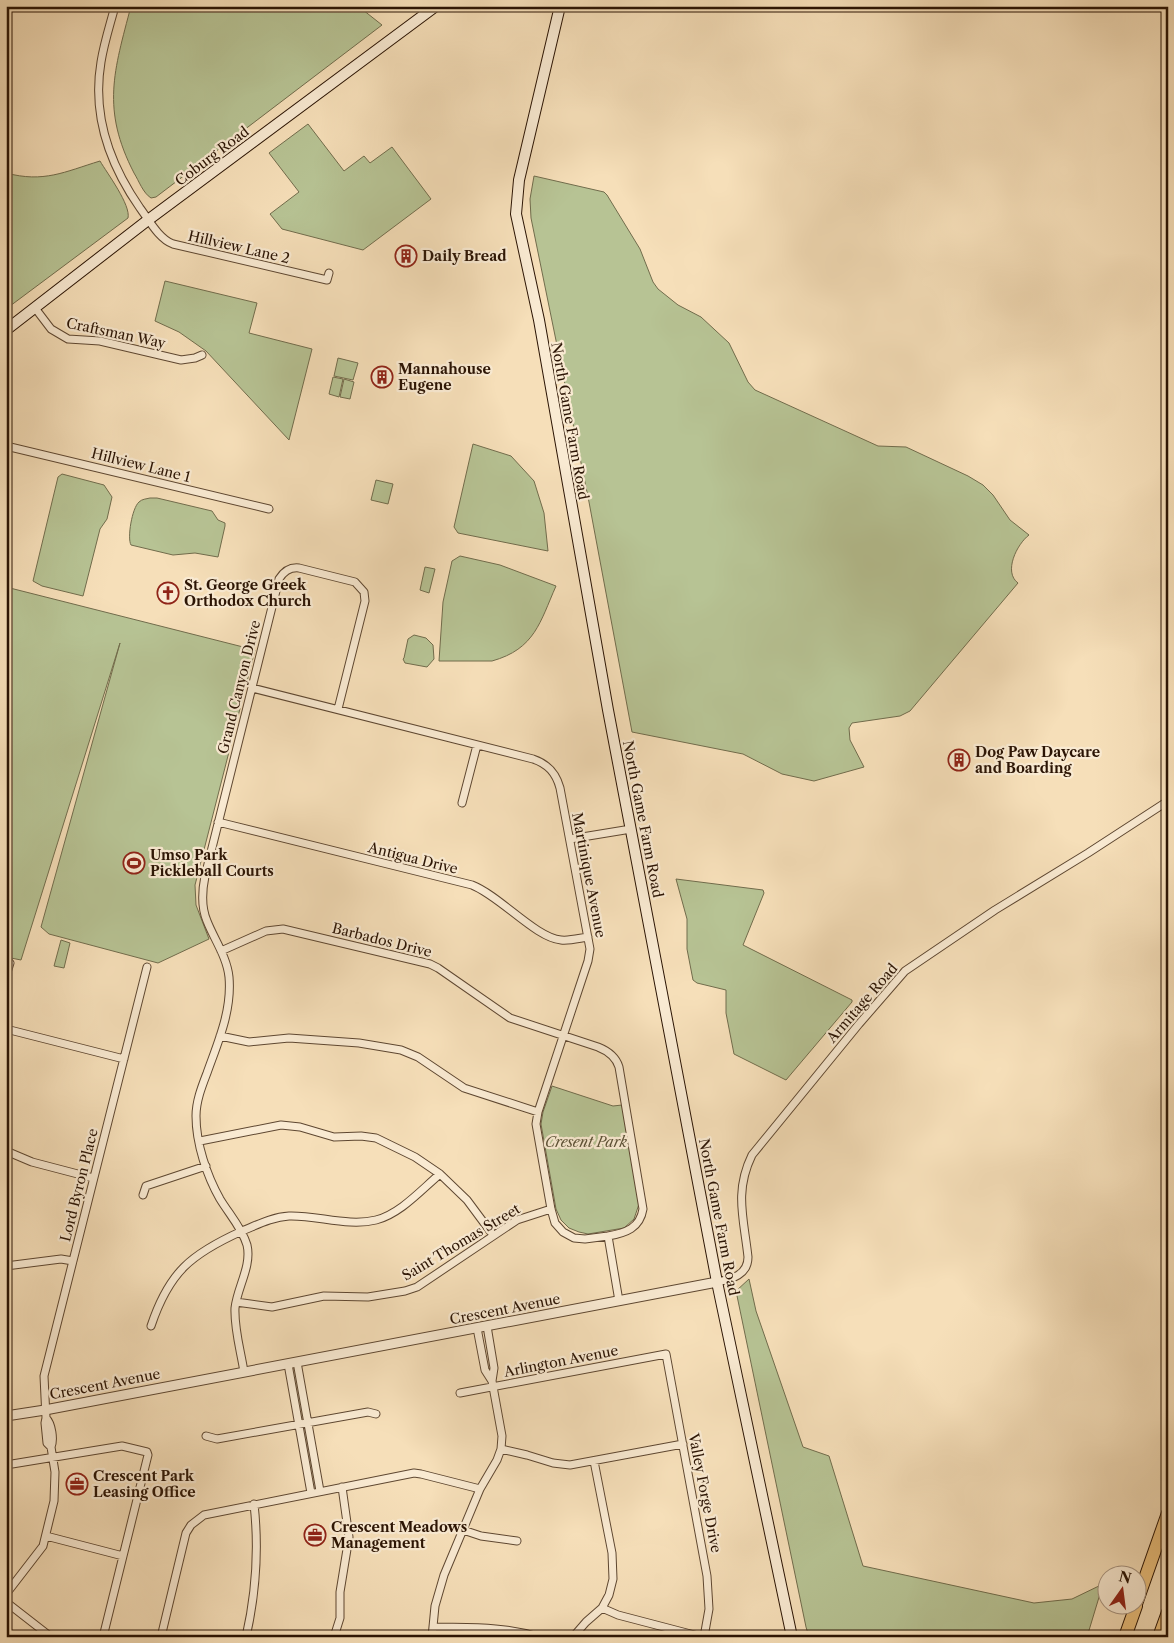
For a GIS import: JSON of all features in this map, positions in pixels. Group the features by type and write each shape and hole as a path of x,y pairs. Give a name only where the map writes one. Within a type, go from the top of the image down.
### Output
{"highway":[{"path":"1146,1577 1168,1514"},
{"path":"1159,1637 1168,1612"},
{"path":"1125,1637 1132,1616"}],"main road":[{"name":"Coburg Road","path":"6,330 148,220 436,6"},
{"name":"North Game Farm Road","path":"560,6 519,180 516,214 539,320 582,566 717,1282 792,1637"}],"street":[{"path":"115,6 100,68 99,99 102,126 108,151 114,164 148,220"},
{"name":"Hillview Lane 2","path":"148,220 165,240 173,244 327,280 329,273"},
{"name":"Craftsman Way","path":"35,308 51,329 68,339 100,341 181,360 202,355"},
{"name":"Hillview Lane 1","path":"6,446 269,509"},
{"name":"Grand Canyon Drive","path":"244,1372 236,1323 236,1302 245,1272 246,1244 241,1232 221,1200 206,1166 196,1117 198,1102 228,1006 229,977 221,952 206,920 202,892 279,579 283,573 290,569 299,568 355,582 364,592 365,601 338,709"},
{"name":"Martinique Avenue","path":"252,688 533,759 551,769 560,788 590,949 588,961 562,1036 536,1124 555,1223 569,1236 585,1239 608,1236"},
{"path":"462,803 477,745"},
{"name":"Armitage Road","path":"717,1282 736,1277 744,1271 747,1264 748,1257 740,1200 743,1179 752,1155 905,971 995,910 1168,801"},
{"name":"Antigua Drive","path":"218,822 472,885 486,892 549,937 563,940 588,937"},
{"path":"570,839 631,829"},
{"name":"Barbados Drive","path":"221,952 266,931 278,929 292,930 434,966 510,1018 602,1049 611,1054 618,1064 643,1211 640,1222 627,1232 608,1236"},
{"path":"6,976 10,963"},
{"name":"Lord Byron Place","path":"46,1414 44,1376 147,967"},
{"path":"6,1029 124,1059"},
{"path":"220,1036 249,1042 289,1038 359,1043 400,1050 418,1057 464,1088 538,1112"},
{"path":"200,1141 268,1127 293,1126 334,1137 361,1136 376,1138 415,1157 440,1174 461,1193 493,1235"},
{"path":"6,1151 32,1162 93,1178"},
{"path":"143,1195 146,1186 206,1166"},
{"path":"151,1326 164,1293 181,1270 201,1252 271,1219 289,1216 359,1222 376,1220 399,1208 440,1174"},
{"name":"Saint Thomas Street","path":"236,1302 272,1307 324,1296 368,1297 409,1290 417,1287 522,1217 551,1209"},
{"path":"608,1236 619,1301"},
{"path":"6,1266 61,1259 73,1261"},
{"name":"Crescent Avenue","path":"6,1416 46,1414 244,1372 717,1282"},
{"path":"432,1637 438,1591 480,1489 497,1460 501,1449 502,1436 493,1384 494,1368 487,1326"},
{"path":"476,1328 485,1370 493,1384"},
{"name":"Arlington Avenue","path":"460,1393 493,1384 666,1354"},
{"name":"Valley Forge Drive","path":"666,1354 707,1576 709,1609 703,1637"},
{"path":"292,1363 308,1424 320,1491"},
{"path":"292,1363 299,1425 311,1493"},
{"path":"206,1436 217,1439 368,1412 376,1414"},
{"name":"Crescent Avenue","path":"6,1594 40,1551 46,1536 55,1496 56,1482 51,1447 47,1443 46,1414"},
{"path":"501,1449 559,1464 570,1465 682,1444"},
{"path":"6,1465 122,1446 147,1452 148,1455 103,1637"},
{"path":"573,1637 602,1608 609,1594 614,1570 594,1460"},
{"path":"160,1637 185,1537 191,1525 199,1517 208,1513 417,1473 480,1489"},
{"path":"334,1637 340,1618 340,1592 349,1537 342,1487"},
{"path":"246,1637 256,1584 257,1535 254,1504"},
{"path":"463,1530 481,1536 517,1540"},
{"path":"46,1536 123,1556"},
{"path":"6,1602 51,1637"},
{"path":"602,1608 618,1615 703,1637"},
{"path":"433,1628 500,1628 538,1637"}],"green space":[{"path":"131,6 358,6 382,25 156,197 151,198 141,187 124,150 117,129 114,109 116,71"},
{"path":"308,124 344,171 364,156 370,163 392,147 431,199 363,250 282,229 270,214 299,192 269,153"},
{"path":"100,161 126,205 128,218 6,309 6,173 32,177 54,175"},
{"path":"534,176 604,192 640,249 653,282 658,289 678,305 701,317 729,343 748,382 755,390 878,446 906,447 968,476 983,485 993,495 1010,520 1029,535 1024,539 1013,558 1012,572 1018,583 910,711 900,716 852,723 849,728 850,740 864,767 814,781 782,774 743,754 632,732 589,502 531,218 530,199"},
{"path":"165,281 257,303 249,333 312,349 289,440 206,351 179,332 155,321"},
{"path":"338,358 358,363 353,380 334,376"},
{"path":"333,377 343,379 339,397 329,394"},
{"path":"344,379 354,382 350,399 340,397"},
{"path":"473,444 511,456 534,481 544,513 548,551 458,533 454,527"},
{"path":"62,474 104,485 112,497 107,519 100,529 83,596 42,586 33,581 58,477"},
{"path":"376,480 393,484 388,504 371,500"},
{"path":"150,498 212,511 218,520 225,523 218,557 195,553 173,555 131,545 130,530 136,505 144,499"},
{"path":"460,556 500,565 556,586 534,632 518,649 506,656 492,661 439,661 443,602 452,561"},
{"path":"425,567 435,569 429,593 420,590"},
{"path":"6,587 255,650 195,885 196,905 209,939 158,963 49,934 41,927 120,643 21,960 6,957"},
{"path":"414,635 426,638 433,645 434,659 427,667 405,663 403,659 408,639"},
{"path":"676,879 763,890 764,893 743,945 852,1000 786,1080 734,1054 726,1013 726,990 697,983 693,980 687,949 687,919"},
{"path":"61,940 70,943 64,968 54,966"},
{"name":"Cresent Park","path":"552,1086 613,1106 622,1105 639,1204 634,1219 624,1228 588,1234 569,1228 561,1220 556,1209 541,1124"},
{"path":"749,1279 756,1311 803,1447 829,1456 863,1566 1034,1603 1072,1599 1096,1587 1096,1607 1087,1637 809,1637 736,1291"}],"place":[{"name":"Daily Bread","path":"406,256"},
{"name":"Mannahouse Eugene","path":"382,377"},
{"name":"St. George Greek Orthodox Church","path":"168,593"},
{"name":"Dog Paw Daycare and Boarding","path":"959,760"},
{"name":"Umso Park Pickleball Courts","path":"134,863"},
{"name":"Crescent Park Leasing Office","path":"77,1484"},
{"name":"Crescent Meadows Management","path":"315,1535"}]}
